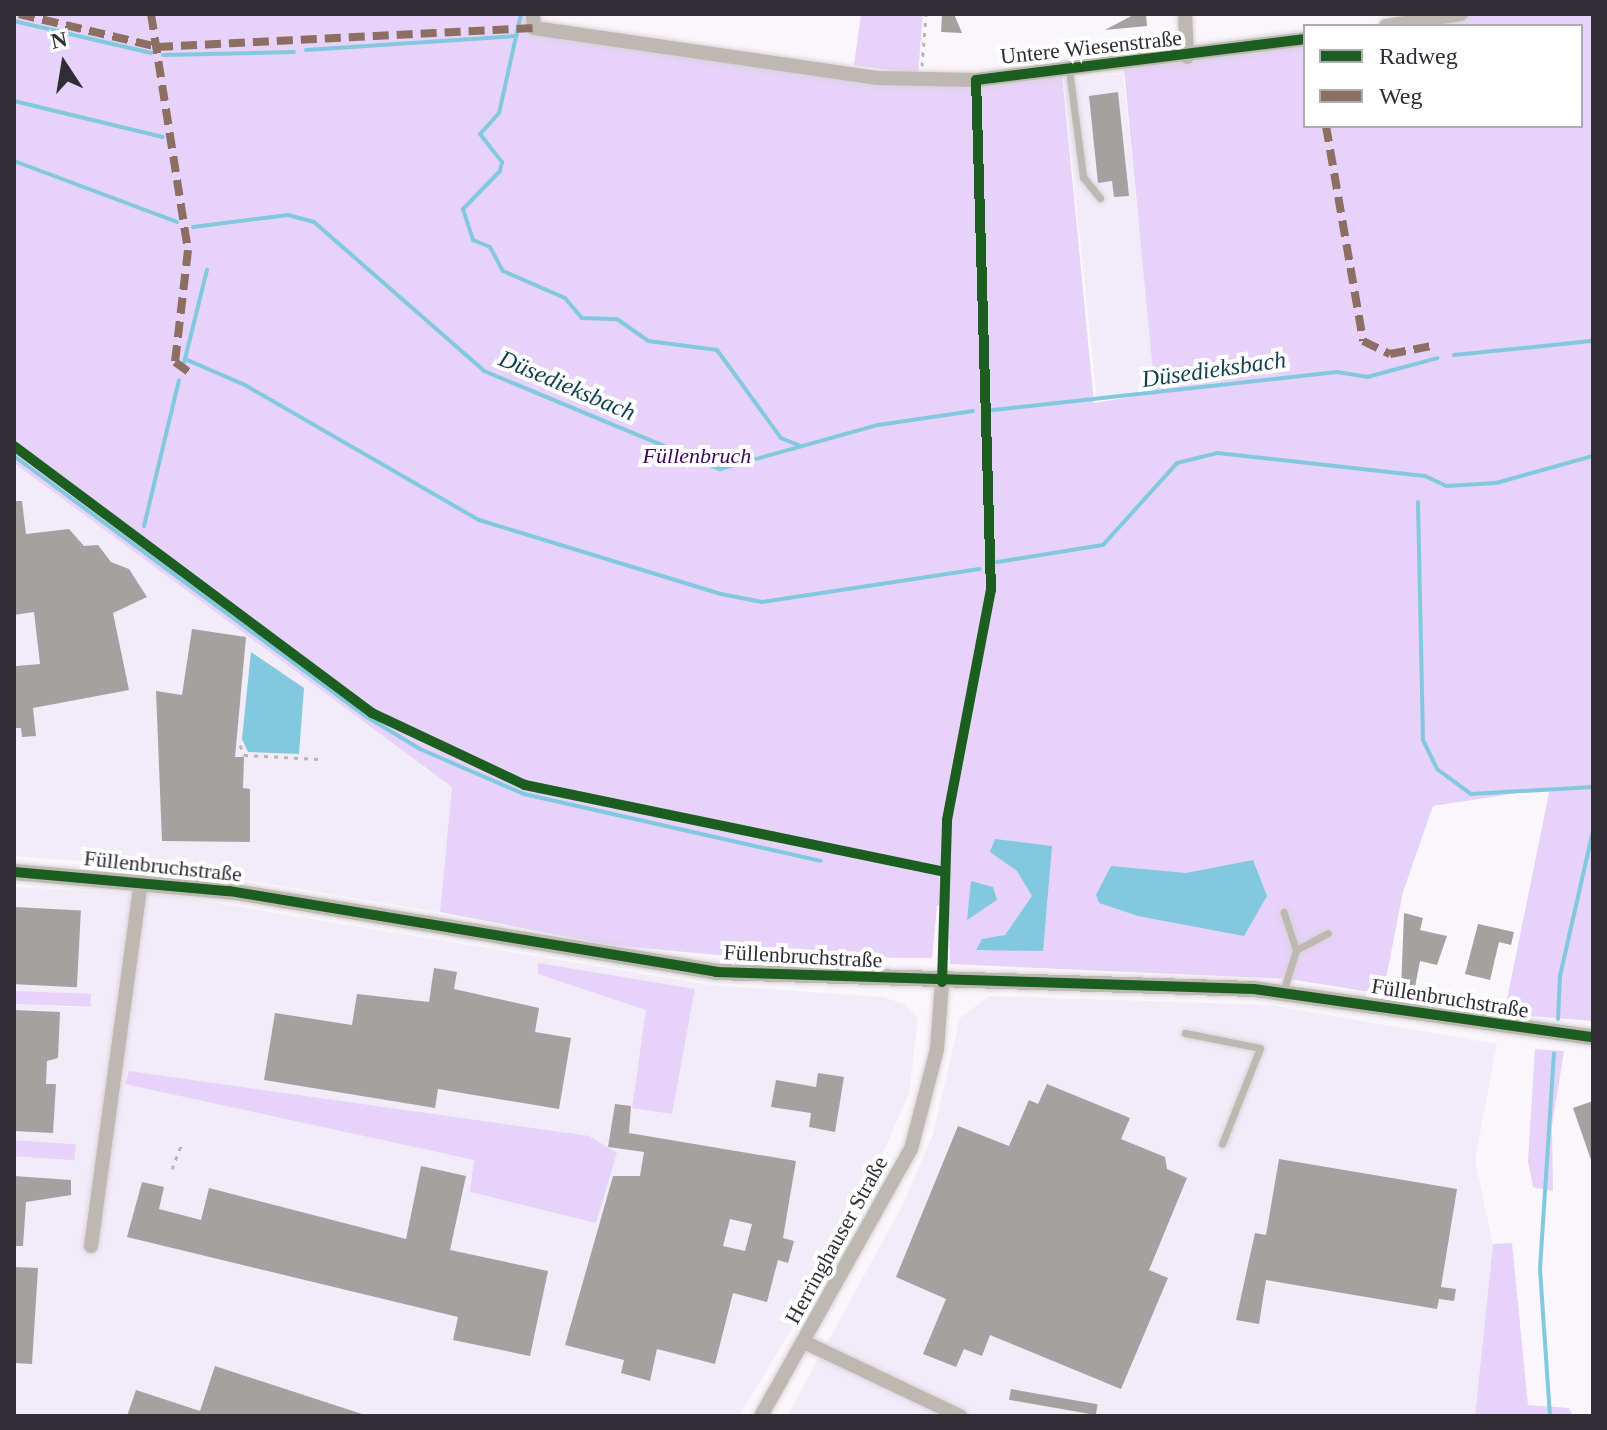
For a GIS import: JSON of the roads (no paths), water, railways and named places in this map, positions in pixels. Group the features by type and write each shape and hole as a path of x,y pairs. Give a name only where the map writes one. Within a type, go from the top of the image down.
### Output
{"street":[{"path":"1185,14 1187,57"},
{"path":"1398,24 1461,14"},
{"name":"Untere Wiesenstraße","path":"533,21 921,79 1069,70 1187,57 1303,39"},
{"name":"Füllenbruchstraße","path":"14,872 141,881 716,972 942,982 1118,981 1283,992 1593,1037"},
{"name":"Füllenbruchstraße","path":"91,1246 141,881"},
{"name":"Herringhauser Straße","path":"761,1416 911,1149 937,1049 942,982"},
{"path":"804,1342 960,1416"}],"lane":[{"path":"1069,70 1083,177 1100,198"},
{"path":"1283,992 1296,950 1284,912"},
{"path":"1296,950 1328,933"},
{"path":"1185,1033 1260,1048 1222,1144"}],"water":[{"path":"251,652 304,688 299,754 248,752 242,739"},
{"path":"995,839 1052,846 1043,951 976,950 982,939 1005,935 1032,896 1017,871 990,852"},
{"path":"1253,860 1267,896 1244,936 1138,916 1099,903 1096,895 1111,866 1186,873"},
{"path":"971,881 993,887 997,900 967,920"}],"waterway":[{"path":"521,14 499,113 480,134 502,162 500,171 463,209 473,240 490,247 503,271 565,298 582,318 617,319 648,341 717,350 781,438 801,446"},
{"path":"14,21 151,53"},
{"path":"306,50 517,36"},
{"path":"163,55 294,52"},
{"path":"14,101 163,137"},
{"name":"Düsedieksbach","path":"14,161 177,222"},
{"name":"Düsedieksbach","path":"193,227 288,215 314,222 484,371 720,469 878,425 973,411"},
{"path":"184,363 207,270"},
{"name":"Düsedieksbach","path":"1454,355 1593,341"},
{"name":"Düsedieksbach","path":"993,410 1337,372 1367,377 1438,358"},
{"path":"185,359 245,385 479,520 721,594 762,602 980,569"},
{"path":"144,526 179,380"},
{"path":"997,562 1103,545 1177,463 1217,453 1425,476 1446,486 1496,483 1593,456"},
{"path":"14,456 367,717 420,749 524,794 821,861"},
{"path":"1418,502 1423,740 1437,769 1471,794 1593,787"},
{"path":"1558,1019 1560,976 1593,831"},
{"path":"1550,1416 1540,1269 1554,1053"}],"park label":[{"name":"Füllenbruch","path":"697,456"}]}
